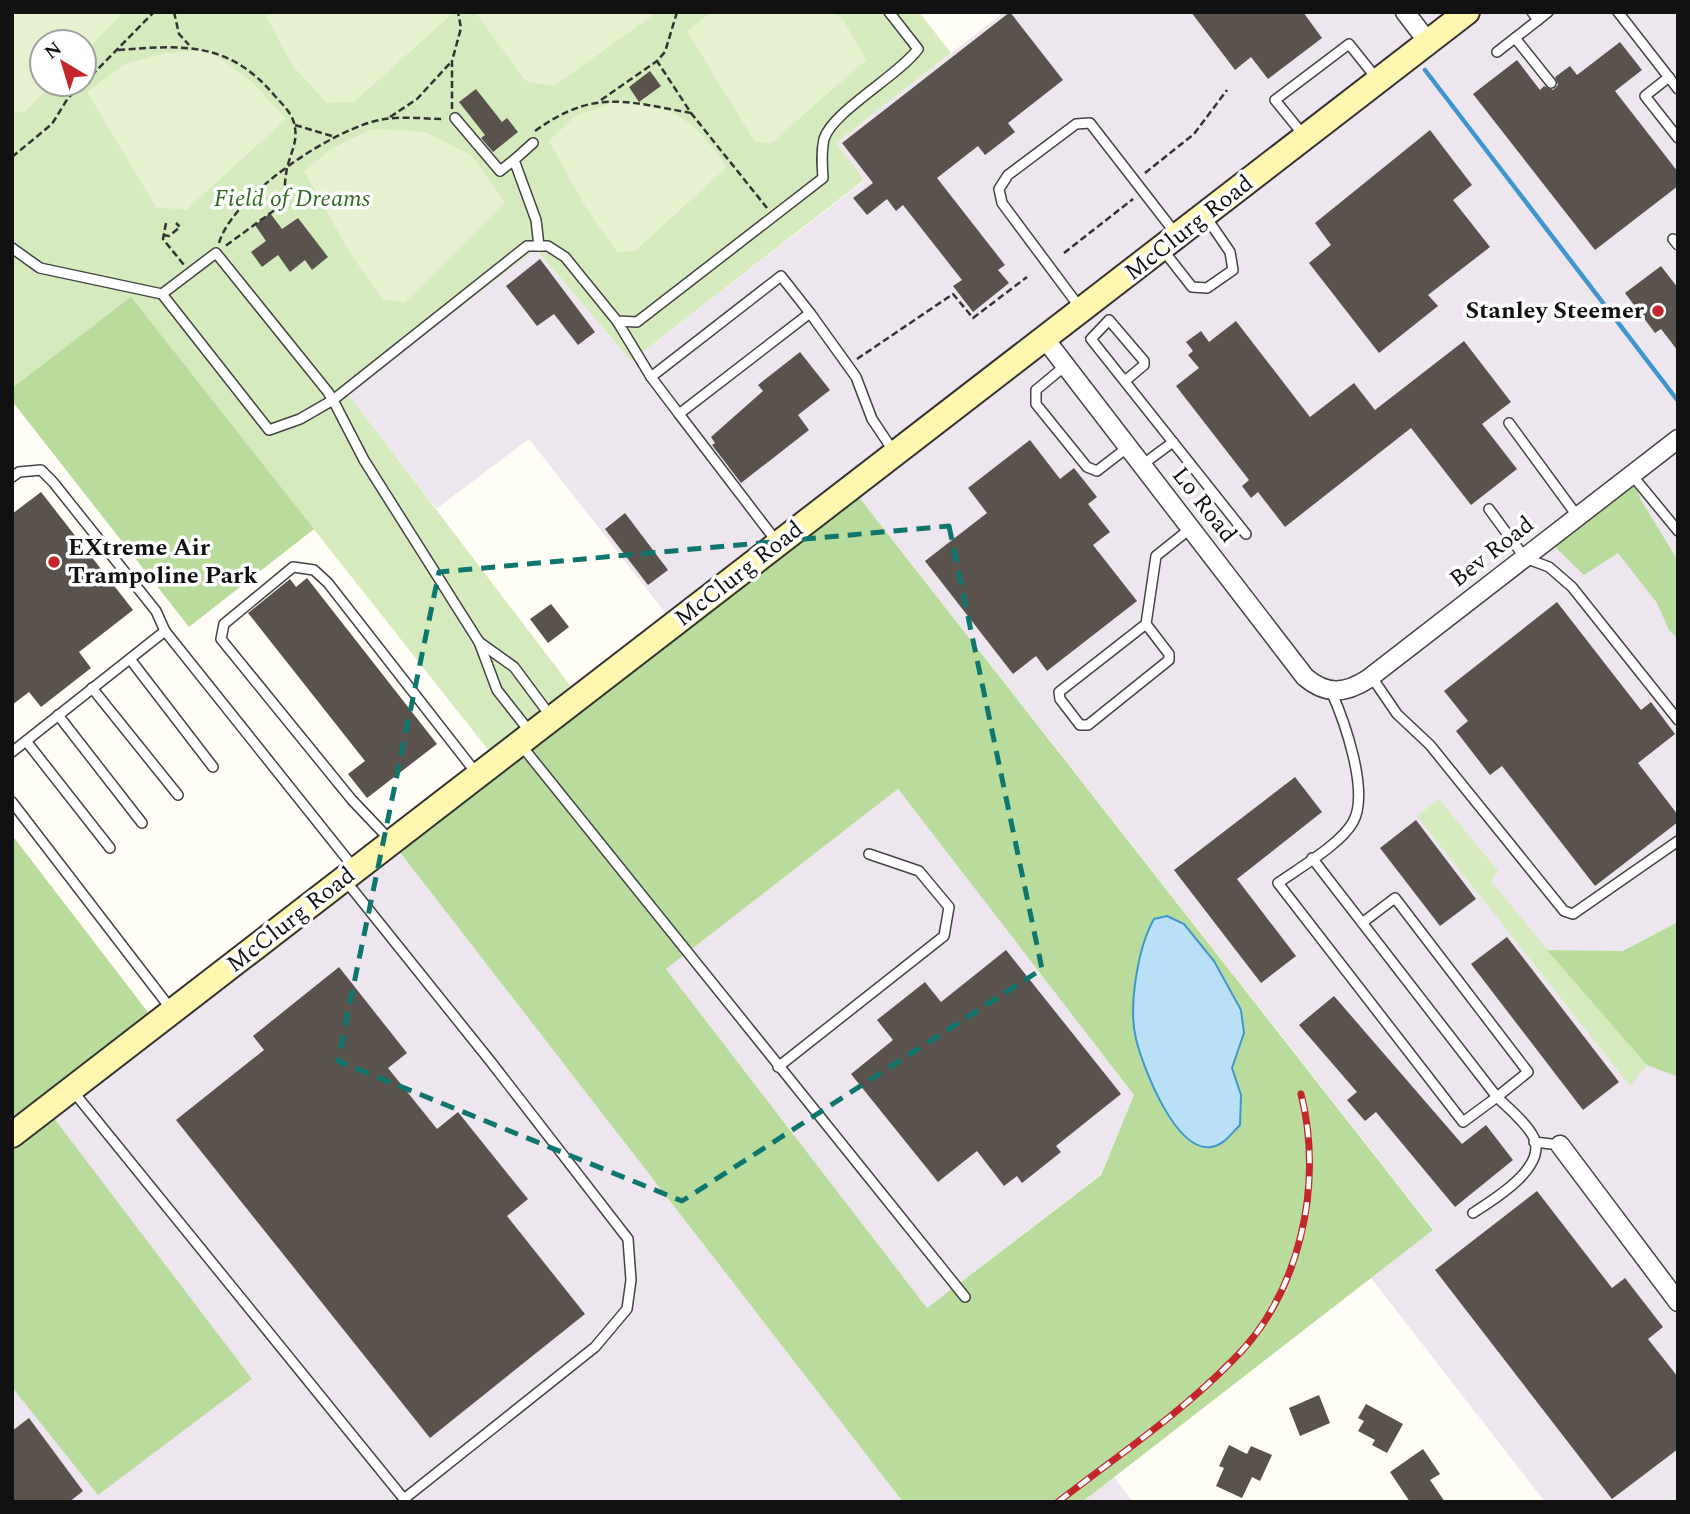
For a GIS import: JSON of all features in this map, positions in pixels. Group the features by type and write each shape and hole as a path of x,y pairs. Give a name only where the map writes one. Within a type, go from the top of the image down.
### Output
{"street":[{"path":"1405,12 1428,42"},
{"name":"McClurg Road","path":"12,1135 1467,12"},
{"name":"Lo Road","path":"1045,340 1305,677 1316,686 1331,691"},
{"name":"Bev Road","path":"1331,691 1349,690 1371,676 1678,439"},
{"path":"1559,1144 1678,1302"}],"lane":[{"path":"617,321 637,322 822,178 825,136 848,111 908,62 918,49 889,12"},
{"path":"1497,52 1515,38 1535,16 1548,12"},
{"path":"1618,12 1678,89"},
{"path":"1515,38 1551,83"},
{"path":"1305,137 1275,100 1349,44 1378,80"},
{"path":"1669,77 1645,96 1678,138"},
{"path":"455,118 500,171 533,144"},
{"path":"1082,311 1002,203 999,189 1008,175 1076,124 1090,123 1170,242 1192,287 1207,288 1233,270 1230,252 1205,215"},
{"path":"514,160 536,220 539,246"},
{"path":"12,248 40,268 162,294 268,430 300,419 333,400 527,246 548,246 565,257 617,321 651,377 778,544"},
{"path":"162,294 216,253 333,400 363,460 478,642 497,690 526,739 778,1067 965,1297"},
{"path":"651,377 781,276 848,365 872,419 895,454"},
{"path":"679,414 810,313"},
{"path":"1125,381 1144,365 1144,361 1109,320 1091,339 1246,534"},
{"path":"1065,366 1036,390 1036,404 1087,467 1097,471 1128,447"},
{"path":"1509,423 1578,517"},
{"path":"1142,465 1173,442"},
{"path":"12,477 19,472 41,470 53,482 156,611 165,631 628,1239 631,1280 627,1308 594,1347 404,1499 72,1090"},
{"path":"1632,475 1678,531"},
{"path":"1489,509 1525,558 1549,567 1572,587 1678,720"},
{"path":"1146,624 1169,654 1169,660 1088,725 1080,725 1059,699 1059,692 1146,624 1156,556 1191,528"},
{"path":"392,842 352,800 221,639 224,624 293,567 314,570 328,583 478,776"},
{"path":"12,752 165,631"},
{"path":"478,642 514,667 552,719"},
{"path":"130,659 213,767"},
{"path":"1371,676 1397,714 1430,745 1564,911 1573,914 1678,841"},
{"path":"92,688 178,795"},
{"path":"1331,691 1340,713 1356,776 1358,808 1354,821 1340,837 1278,883 1463,1122 1528,1072 1395,898 1362,923"},
{"path":"58,715 142,823"},
{"path":"26,741 110,848"},
{"path":"12,802 173,1011"},
{"path":"778,1067 944,936 949,906 919,870 869,854"},
{"path":"1312,858 1497,1097 1533,1136 1529,1167 1512,1186 1473,1213"},
{"path":"1534,1142 1559,1144"}],"path":[{"path":"98,69 154,12"},
{"path":"174,12 179,34 192,47"},
{"path":"387,118 455,118 451,107 452,61 461,28 458,12"},
{"path":"533,144 530,135 554,117 601,100 657,61 665,52 677,12"},
{"path":"118,50 192,47 215,53 253,73 287,110 295,125 292,158 287,167 285,207 281,211 276,209 216,253"},
{"path":"216,253 226,224 234,214 287,167 335,137 387,118 417,99 452,61"},
{"path":"657,61 691,113 773,216"},
{"path":"1139,177 1194,134 1227,90"},
{"path":"12,157 52,124 68,98"},
{"path":"601,100 621,100 691,113"},
{"path":"295,125 335,137"},
{"path":"1064,253 1137,196"},
{"path":"166,223 163,239 190,273"},
{"path":"163,235 169,236 180,227 176,223"},
{"path":"848,365 953,294 973,318 1027,277"}],"highlighted area":[{"path":"949,526 1042,969 682,1201 338,1061 439,572"}],"shaded area":[{"path":"1004,12 1678,12 1678,1502 1545,1502 1371,1278 1433,1229 852,488 674,624 529,439 436,509 348,394 536,249 631,361 864,181 836,143"},
{"path":"898,789 1134,1095 1101,1174 927,1308 666,969"},
{"path":"392,842 903,1502 12,1502 12,1135"},
{"path":"1114,1477 1133,1502 1082,1502"}],"green space":[{"name":"Field of Dreams","path":"12,12 919,12 951,53 836,143 864,180 631,361 536,249 348,394 579,697 497,761 131,298 12,388"},
{"path":"12,12 124,12 98,38 98,28 28,28 28,98 38,98 25,112 12,111"},
{"path":"264,12 452,14 354,102 327,103 292,65"},
{"path":"475,12 657,12 554,86 526,81"},
{"path":"712,12 833,12 842,18 866,60 771,143 755,142 687,31"},
{"path":"209,50 254,84 286,119 186,210 156,207 91,98 98,98 98,84 125,64 166,53"},
{"path":"621,100 658,108 683,119 704,137 727,167 635,251 617,252 585,206 549,141 575,116"},
{"path":"372,129 426,132 471,155 505,202 405,302 383,300 350,253 304,171 331,149"},
{"path":"131,297 314,529 189,627 12,401 12,388"},
{"path":"1632,475 1641,500 1678,561 1678,639 1669,630 1657,603 1618,553 1584,575 1548,540"},
{"path":"851,487 1433,1230 1082,1502 903,1502 392,842","holes":["898,789 1134,1095 1101,1175 927,1308 666,969","1167,916 1241,1010 1244,1033 1232,1068 1241,1095"]},
{"path":"1439,799 1498,871 1491,881 1548,950 1623,951 1671,927 1678,1028 1630,1086 1417,816"},
{"path":"12,835 157,1024 47,1109 252,1379 98,1495 12,1387"},
{"path":"1678,922 1678,1077 1647,1065 1547,950 1623,951"}],"water":[{"path":"1167,916 1184,924 1214,961 1241,1010 1244,1033 1232,1068 1241,1095 1240,1125 1224,1142 1216,1146 1198,1145 1185,1136 1173,1122 1153,1087 1136,1039 1134,994 1143,945 1154,919"}],"building":[{"path":"1010,12 1063,80 1008,123 1015,132 985,155 978,146 937,178 1005,265 998,270 1009,283 973,312 953,286 962,280 903,205 896,211 887,199 867,215 853,198 873,183 842,143"},
{"path":"1191,12 1303,12 1322,38 1268,79 1251,57 1235,70"},
{"path":"1620,42 1642,70 1615,91 1678,172 1678,186 1595,250 1473,94 1517,60 1540,90 1544,86 1553,90 1558,85 1555,77 1570,66 1577,75"},
{"path":"650,71 661,86 639,102 629,87"},
{"path":"476,89 502,122 507,118 518,132 493,152 481,138 485,135 459,102"},
{"path":"1430,130 1472,185 1453,200 1490,247 1428,295 1438,306 1379,353 1309,263 1331,245 1315,223"},
{"path":"270,213 282,229 298,218 328,257 312,270 305,260 290,272 278,255 262,267 251,252 266,241 255,225"},
{"path":"540,259 595,332 578,345 554,314 537,326 506,286"},
{"name":"Stanley Steemer","path":"1661,266 1678,288 1678,351 1661,329 1655,333 1625,293"},
{"path":"1236,321 1310,417 1354,383 1375,410 1464,341 1511,402 1482,424 1517,469 1471,505 1411,428 1285,527 1258,492 1251,498 1242,486 1249,480 1176,386 1199,368 1188,355 1193,351 1186,342 1201,331 1209,342"},
{"path":"800,352 830,390 798,415 809,430 741,483 712,445 715,443 711,437 763,391 758,385"},
{"path":"1030,440 1060,479 1074,468 1097,497 1088,504 1110,532 1093,545 1137,601 1047,671 1036,656 1013,674 925,561 987,513 968,488"},
{"name":"EXtreme Air Trampoline Park","path":"41,492 133,610 79,652 91,668 41,707 29,692 12,705 12,514"},
{"path":"625,513 668,570 648,585 605,529"},
{"path":"307,578 437,744 367,798 348,774 365,761 248,613 290,579 296,587"},
{"path":"1557,602 1641,710 1651,702 1675,734 1638,763 1678,815 1678,822 1595,886 1502,766 1490,775 1456,731 1468,721 1444,691"},
{"path":"551,604 569,627 548,643 530,619"},
{"path":"1295,777 1322,812 1237,879 1296,956 1261,983 1174,870"},
{"path":"1416,820 1476,899 1440,926 1380,848"},
{"path":"1507,937 1619,1082 1583,1110 1471,964"},
{"path":"1006,950 1121,1094 1056,1146 1061,1152 1022,1183 1017,1176 1004,1186 977,1151 938,1182 851,1074 893,1040 877,1020 925,982 941,1002"},
{"path":"339,967 407,1053 388,1068 437,1129 458,1112 528,1199 507,1216 585,1314 430,1438 176,1120 264,1050 253,1036"},
{"path":"1334,996 1462,1144 1486,1125 1513,1160 1455,1207 1376,1112 1365,1121 1347,1100 1357,1092 1299,1025"},
{"path":"1537,1191 1612,1288 1625,1278 1663,1327 1648,1339 1678,1377 1678,1449 1612,1499 1435,1270"},
{"path":"1319,1395 1330,1423 1300,1436 1289,1408"},
{"path":"1366,1404 1403,1424 1387,1453 1372,1445 1375,1440 1358,1431 1364,1421 1358,1418"},
{"path":"29,1418 83,1491 69,1502 12,1502 12,1431"},
{"path":"1229,1445 1247,1454 1251,1446 1272,1455 1260,1481 1252,1477 1242,1498 1216,1486 1224,1468 1219,1466"},
{"path":"1423,1449 1440,1474 1430,1480 1445,1502 1410,1502 1390,1472"}],"waterway":[{"path":"1425,70 1678,401"}],"railway":[{"path":"1058,1502 1170,1417 1212,1380 1255,1334 1275,1304 1290,1271 1301,1236 1307,1201 1309,1164 1301,1094"}],"place":[{"name":"Stanley Steemer","path":"1658,311"},
{"name":"EXtreme Air Trampoline Park","path":"54,562"}]}
